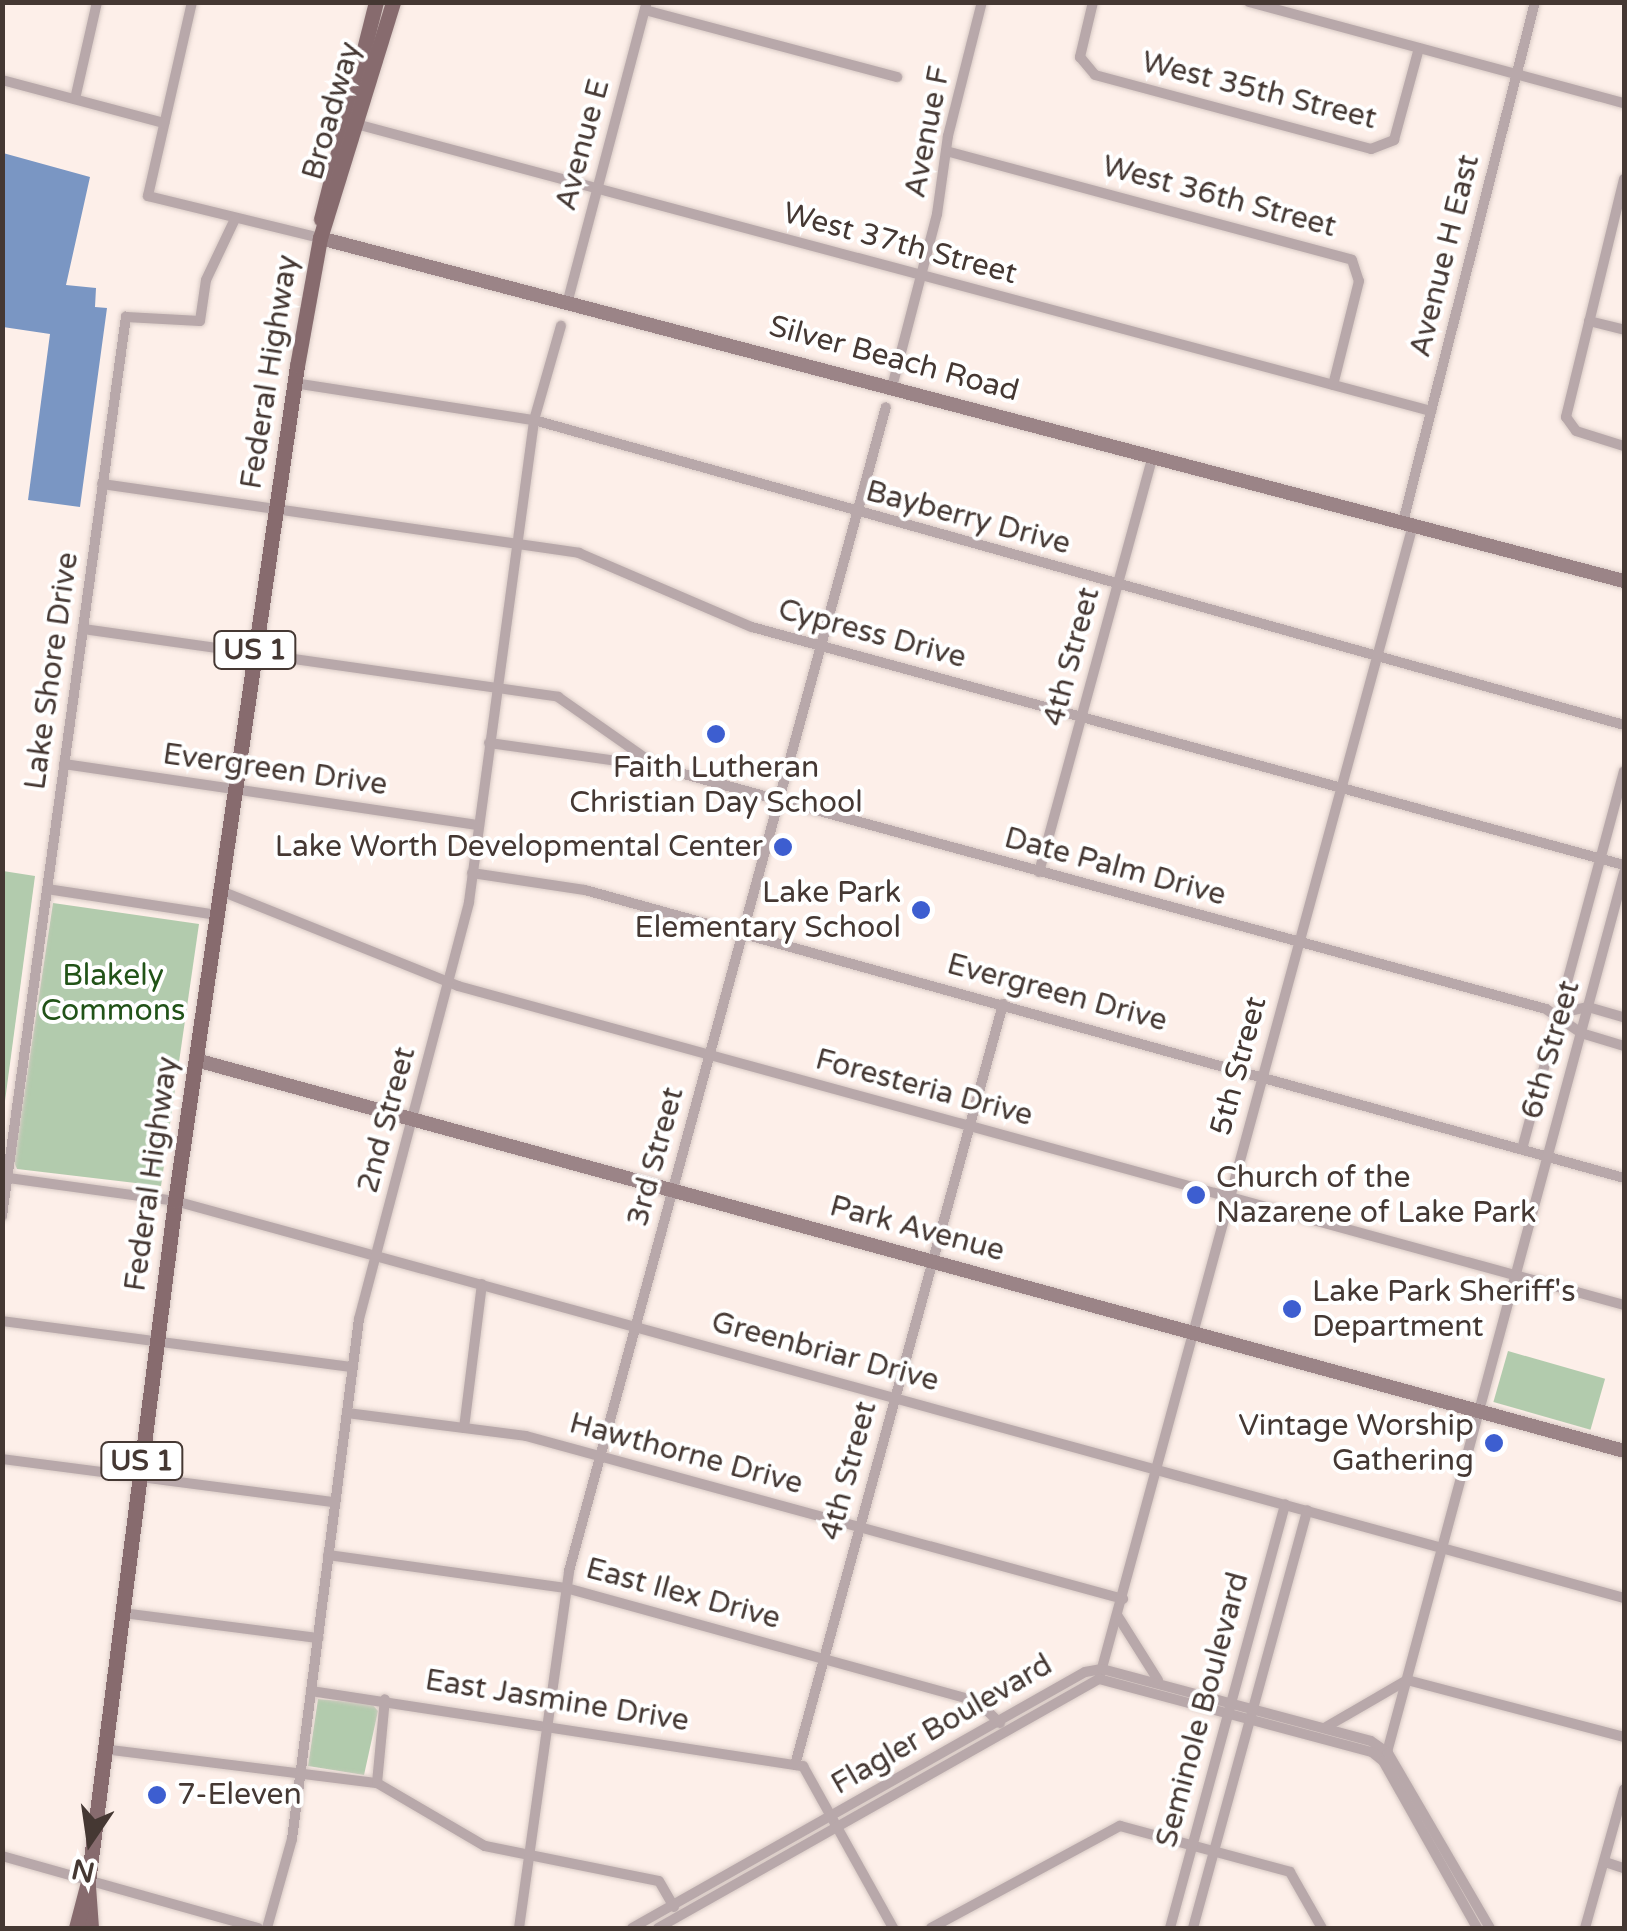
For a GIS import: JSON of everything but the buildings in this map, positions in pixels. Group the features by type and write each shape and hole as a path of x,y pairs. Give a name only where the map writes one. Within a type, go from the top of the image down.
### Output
{"main road":[{"name":"Broadway","path":"321,236 347,99 376,2"},
{"name":"Broadway","path":"321,236 390,2"},
{"name":"Federal Highway","path":"76,1928 88,1882 175,1201 220,890 294,384 321,236"},
{"name":"Federal Highway","path":"88,1882 90,1928"}],"street":[{"path":"74,99 97,2"},
{"path":"2,80 164,123 192,2"},
{"name":"West 35th Street","path":"1093,2 1080,57 1095,76 1372,149 1394,140 1418,48"},
{"path":"1250,2 1624,103"},
{"name":"Avenue H East","path":"1408,523 1431,412 1535,2"},
{"name":"Avenue F","path":"892,386 920,275 978,3"},
{"path":"646,6 897,77"},
{"name":"Avenue E","path":"568,300 646,6"},
{"name":"Silver Beach Road","path":"164,123 148,196 568,300 1624,581"},
{"name":"West 37th Street","path":"356,124 1431,412"},
{"name":"West 36th Street","path":"946,151 1352,260 1359,281 1333,385"},
{"path":"1624,179 1620,216 1589,320 1568,423 1624,446"},
{"name":"Lake Shore Drive","path":"2,1216 126,317 200,322 206,280 235,218"},
{"path":"1589,320 1624,330"},
{"name":"2nd Street","path":"267,1928 292,1840 352,1367 376,1255 450,983 472,873 534,420 561,326"},
{"name":"Bayberry Drive","path":"294,384 534,420 858,514 1624,725"},
{"name":"3rd Street","path":"520,1928 566,1588 886,408"},
{"name":"4th Street","path":"1039,872 1153,456"},
{"name":"Cypress Drive","path":"102,484 579,554 752,626 1624,865"},
{"name":"5th Street","path":"1101,1674 1377,656 1408,523"},
{"name":"Date Palm Drive","path":"83,628 558,697 658,766"},
{"name":"Date Palm Drive","path":"488,742 658,766 1560,1013 1588,1007 1624,1017"},
{"name":"Evergreen Drive","path":"64,764 478,825"},
{"name":"6th Street","path":"1522,1149 1624,772"},
{"name":"Evergreen Drive","path":"472,873 585,890 1624,1178"},
{"name":"6th Street","path":"1385,1757 1624,873"},
{"path":"47,889 217,915"},
{"name":"Foresteria Drive","path":"220,890 450,983 1624,1305"},
{"name":"4th Street","path":"795,1765 1003,1004"},
{"name":"Date Palm Drive","path":"1560,1013 1581,1033 1624,1046"},
{"name":"Park Avenue","path":"196,1060 1624,1451"},
{"name":"Greenbriar Drive","path":"8,1178 175,1201 1624,1598"},
{"path":"464,1428 482,1284"},
{"path":"2,1321 352,1367"},
{"name":"Hawthorne Drive","path":"346,1413 464,1428 600,1456 1123,1599"},
{"path":"2,1459 335,1502"},
{"name":"Seminole Boulevard","path":"1170,1928 1285,1504"},
{"name":"Seminole Boulevard","path":"1193,1928 1308,1510"},
{"name":"East Ilex Drive","path":"328,1555 566,1588 977,1701 1005,1732"},
{"path":"122,1613 318,1638"},
{"path":"1117,1615 1159,1681"},
{"name":"Flagler Boulevard","path":"658,1928 998,1720 1084,1672 1159,1681 1230,1708"},
{"name":"Flagler Boulevard","path":"632,1928 1005,1732 1101,1674 1252,1714 1385,1757"},
{"path":"1325,1727 1407,1680 1624,1737"},
{"name":"East Jasmine Drive","path":"310,1691 549,1724 795,1765"},
{"path":"377,1784 384,1699"},
{"name":"Flagler Boulevard","path":"1252,1714 1325,1727 1385,1757"},
{"path":"104,1749 377,1784 485,1846 659,1880 679,1916"},
{"path":"1385,1757 1477,1928"},
{"path":"1385,1757 1490,1928"},
{"path":"795,1765 802,1766 893,1928"},
{"path":"1586,1928 1624,1789"},
{"path":"931,1928 1120,1826 1290,1872 1322,1928"},
{"path":"2,1856 258,1928"},
{"path":"1604,1862 1624,1868"}],"green space":[{"path":"2,871 35,876 3,1116"},
{"name":"Blakely Commons","path":"53,903 199,924 161,1186 17,1169 14,1162"},
{"path":"1508,1351 1605,1379 1590,1430 1493,1402"},
{"path":"318,1699 372,1704 378,1711 364,1775 308,1766"}],"water":[{"path":"3,153 90,177 66,285 96,288 95,307 107,308 80,507 28,500 50,334 3,327"}],"place":[{"name":"Faith Lutheran Christian Day School","path":"716,734"},
{"name":"Lake Worth Developmental Center","path":"783,847"},
{"name":"Lake Park Elementary School","path":"921,910"},
{"name":"Church of the Nazarene of Lake Park","path":"1196,1195"},
{"name":"Lake Park Sheriff's Department","path":"1292,1309"},
{"name":"Vintage Worship Gathering","path":"1494,1443"},
{"name":"7-Eleven","path":"157,1795"}]}
